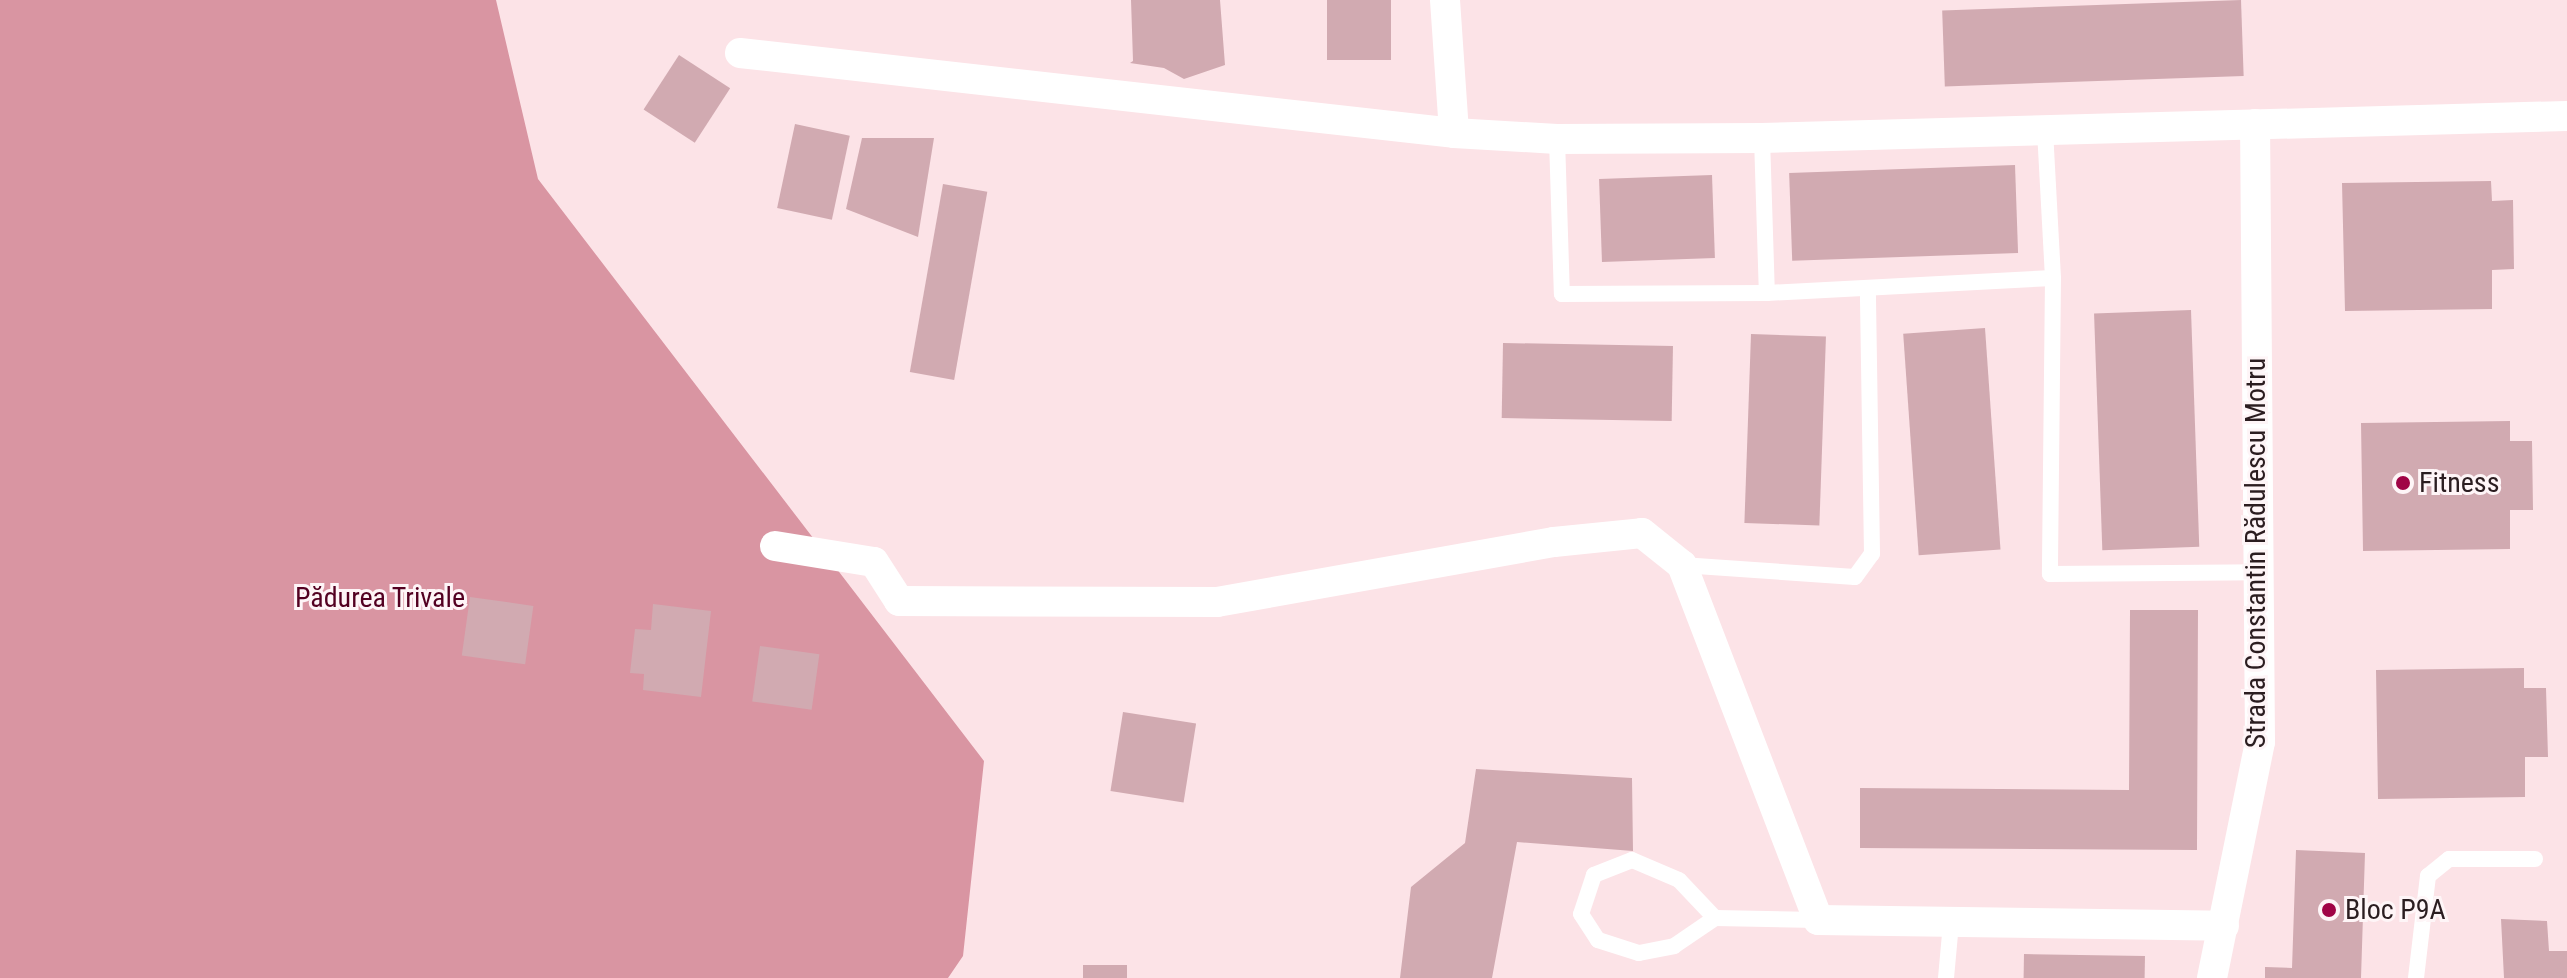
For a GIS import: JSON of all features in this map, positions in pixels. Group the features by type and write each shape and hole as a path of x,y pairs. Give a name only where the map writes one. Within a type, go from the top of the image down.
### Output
{"street":[{"path":"1445,0 1454,133"},
{"path":"740,53 1454,133 1557,139 1762,138 2567,116"},
{"name":"Strada Constantin Rădulescu Motru","path":"2212,978 2260,742 2255,124"},
{"path":"775,546 874,562 899,601 1217,602 1554,542 1642,533 1682,565 1818,920 2224,926"}],"lane":[{"path":"2045,129 2053,278 2050,574 2260,572"},
{"path":"1762,138 1767,293"},
{"path":"1557,139 1562,294 1767,293 2053,278"},
{"path":"1682,565 1855,577 1872,554 1868,288"},
{"path":"2416,978 2428,876 2449,859 2535,859"},
{"path":"1715,918 1679,880 1632,860 1594,875 1581,914 1598,940 1639,953 1674,946 1715,918 1818,920"},
{"path":"1946,978 1951,923"}],"green space":[{"name":"Pădurea Trivale","path":"0,0 496,0 538,179 984,761 963,956 948,978 0,978"}],"building":[{"path":"1131,0 1220,0 1225,65 1184,79 1164,68 1130,63 1133,61"},
{"path":"1327,0 1391,0 1391,60 1327,60"},
{"path":"2241,0 2244,76 1945,86 1942,10"},
{"path":"679,55 730,88 695,143 644,110"},
{"path":"795,124 850,136 832,220 777,208"},
{"path":"862,138 934,138 918,237 846,209"},
{"path":"2015,165 2018,253 1792,261 1789,173"},
{"path":"1712,175 1715,258 1602,262 1599,179"},
{"path":"2491,181 2492,201 2513,200 2514,269 2492,270 2492,309 2345,311 2342,183"},
{"path":"943,184 987,192 954,380 910,372"},
{"path":"2191,310 2199,547 2102,550 2094,313"},
{"path":"1985,328 2000,549 1919,555 1903,334"},
{"path":"1751,334 1826,337 1819,526 1744,523"},
{"path":"1503,343 1673,346 1672,421 1502,418"},
{"path":"2510,421 2510,441 2532,441 2533,510 2510,510 2510,549 2363,551 2361,423"},
{"path":"470,597 533,606 525,664 462,655"},
{"path":"653,604 711,611 701,697 643,690 644,674 630,673 635,629 651,630"},
{"path":"2130,610 2198,610 2197,850 1860,848 1860,788 2129,790"},
{"path":"760,646 819,654 812,710 752,701"},
{"path":"2524,668 2524,688 2546,688 2548,757 2525,757 2525,797 2378,799 2376,670"},
{"path":"1123,712 1196,724 1184,803 1110,791"},
{"path":"1476,769 1632,778 1633,851 1517,842 1492,978 1400,978 1411,887 1465,843"},
{"name":"Bloc P9A","path":"2296,850 2365,853 2361,978 2265,978 2265,967 2292,968"},
{"path":"2501,919 2547,921 2549,951 2567,951 2567,978 2504,978"},
{"path":"2024,954 2145,956 2145,978 2024,978"},
{"path":"1083,965 1127,965 1127,978 1083,978"}],"place":[{"name":"Fitness","path":"2403,483"},
{"name":"Bloc P9A","path":"2329,910"}]}
